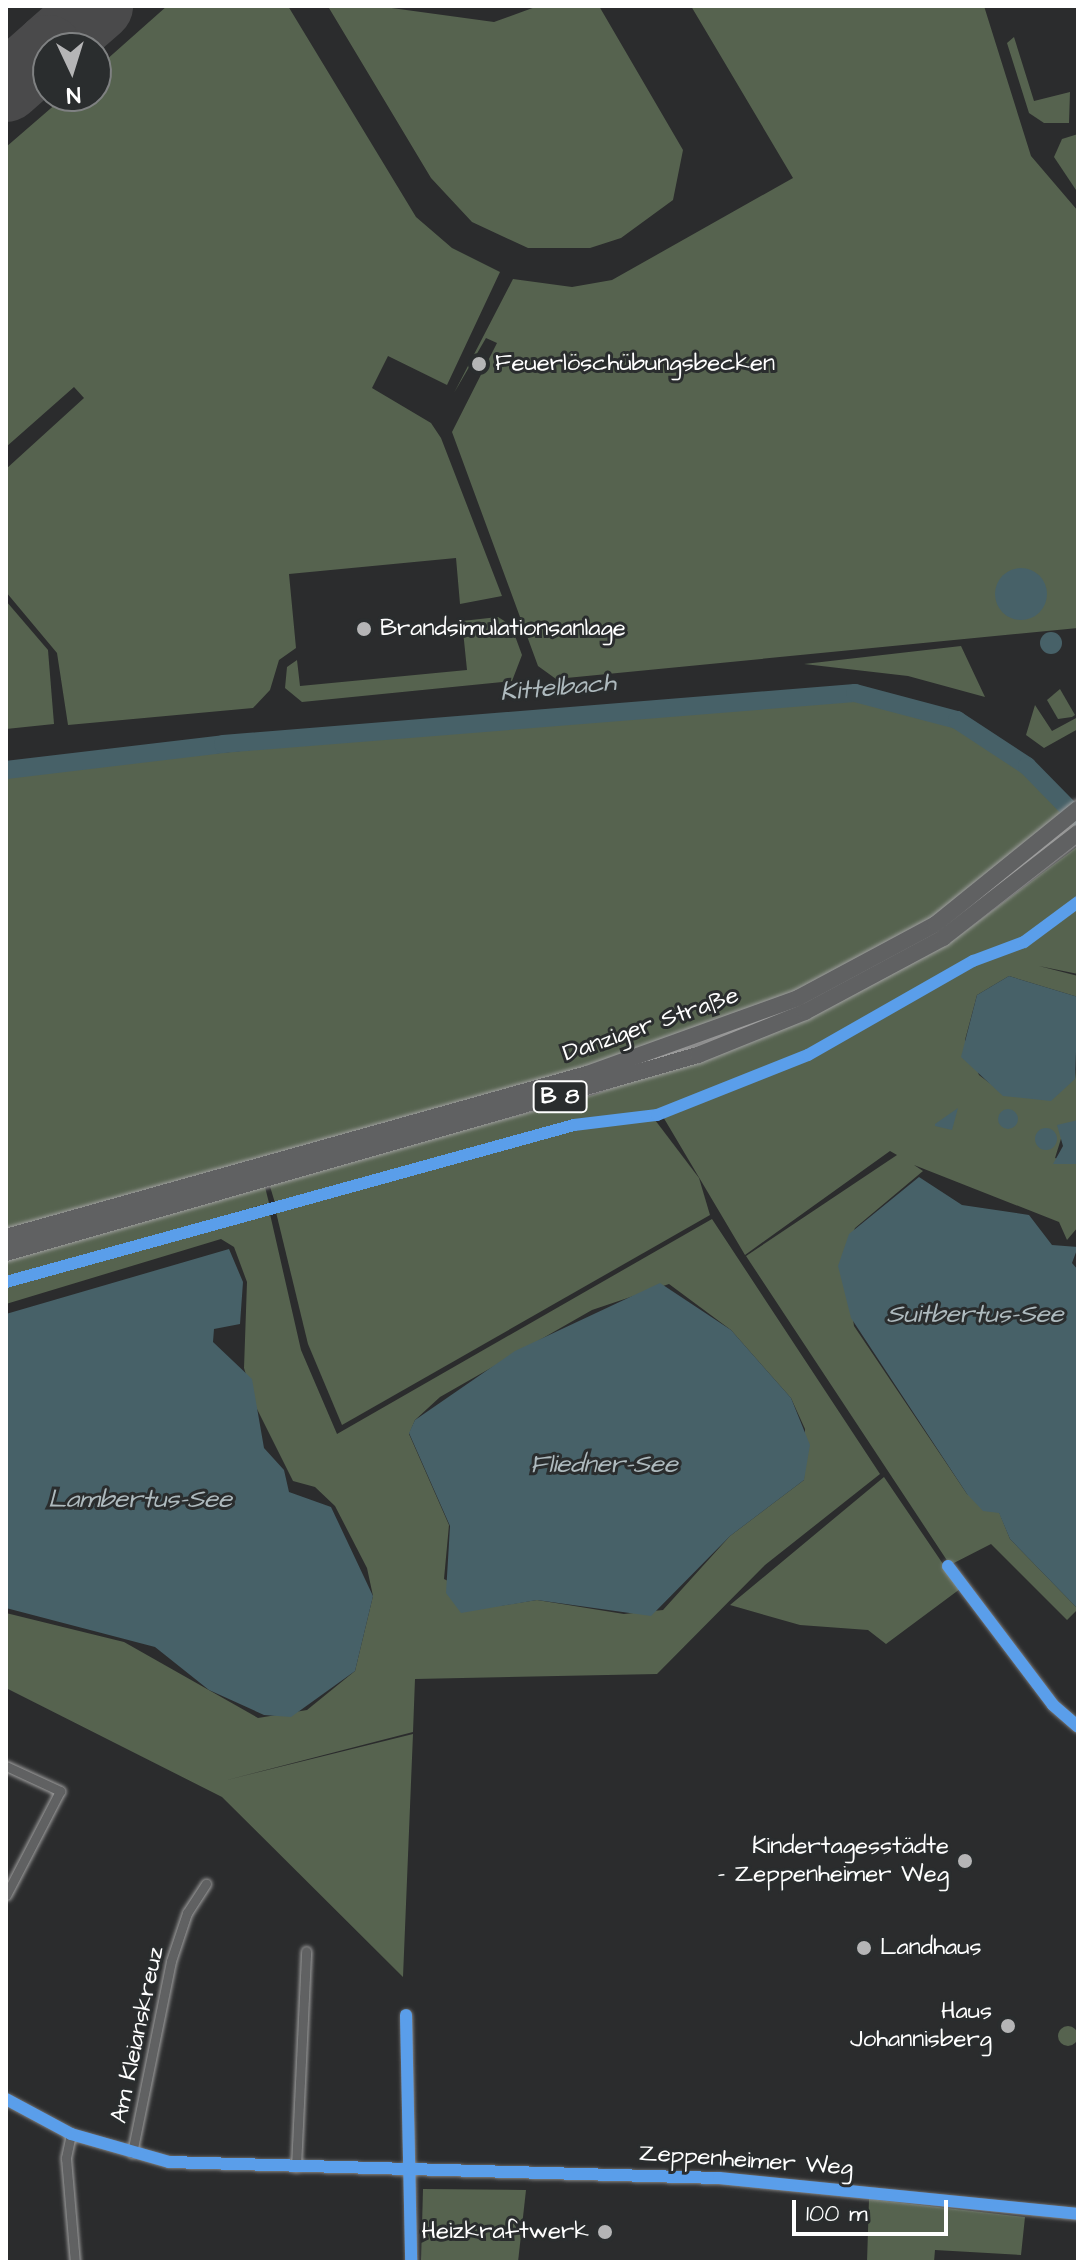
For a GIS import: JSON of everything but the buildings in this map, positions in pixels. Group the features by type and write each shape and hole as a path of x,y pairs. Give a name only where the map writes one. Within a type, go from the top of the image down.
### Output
{"highway":[{"name":"Danziger Straße","path":"6,1253 698,1055 889,969 1007,893 1069,834 1078,809"},
{"name":"Danziger Straße","path":"6,1237 694,1039 798,998 936,924 1069,834"}],"street":[{"path":"948,1566 1053,1705 1078,1727"},
{"path":"6,1766 60,1791 6,1895"},
{"name":"Am Kleianskreuz","path":"132,2153 171,1961 187,1913 206,1884"},
{"path":"296,2167 306,1951"},
{"path":"406,2015 411,2262"},
{"name":"Zeppenheimer Weg","path":"6,2099 71,2134 132,2153 185,2164 731,2179 1078,2214"},
{"path":"71,2134 66,2158 75,2262"}],"green space":[{"path":"167,6 288,6 416,217 452,248 500,272 447,385 388,356 372,388 431,423 441,438 502,596 460,604 456,558 289,574 296,648 279,660 270,690 253,708 68,725 57,653 6,592 6,469 84,398 74,387 6,447 6,147 46,112 112,112 112,55"},
{"path":"377,6 494,22 538,6 599,6 683,150 673,200 621,238 590,248 528,248 472,222 431,178 329,8"},
{"path":"691,6 984,6 1031,156 1078,211 1078,628 556,679 538,666 452,432 497,343 486,338 454,393 513,279 572,287 612,280 793,178"},
{"path":"1014,37 1034,101 1070,92 1069,123 1044,123 1029,113 1007,43"},
{"path":"1078,134 1078,193 1054,157 1062,139"},
{"path":"6,601 48,650 54,724 6,729"},
{"path":"498,617 511,625 522,655 512,681 302,702 285,688 287,667 297,660 300,686 467,670 462,621"},
{"path":"961,646 985,697 908,676 804,664"},
{"path":"1060,689 1075,715 1072,717 1058,719 1047,700"},
{"path":"789,697 855,697 956,723 1025,768 1065,810 933,918 795,991 585,1068 6,1229 6,774"},
{"path":"1035,705 1052,731 1078,717 1078,729 1044,748 1026,735"},
{"path":"1078,846 1078,899 1025,939 973,959 808,1053 657,1112 573,1123 275,1203 269,1183 593,1095 808,1018 947,945"},
{"path":"1078,906 1078,974 1039,966 1078,976 1078,997 1009,976 977,995 965,1040 979,1075 1000,1091 1075,1079 1078,1050 1078,1120 1065,1126 1055,1158 1078,1164 1078,1227 1067,1240 1059,1222 914,1165 923,1171 855,1228 844,1255 854,1326 967,1494 999,1512 1010,1539 1078,1609 1067,1620 991,1544 950,1565 746,1256 897,1155 890,1151 745,1255 662,1115 809,1057 974,963 1025,944"},
{"path":"652,1116 699,1178 710,1215 342,1425 308,1344 275,1208 574,1127"},
{"path":"264,1183 269,1203 6,1278 6,1258"},
{"path":"270,1214 301,1350 337,1434 712,1219 880,1474 765,1565 657,1674 415,1679 413,1732 227,1780 413,1734 403,1977 222,1797 6,1688 6,1613 124,1642 258,1718 307,1710 355,1671 373,1596 367,1568 335,1506 315,1487 293,1481 255,1405 244,1368 247,1282 234,1247 221,1239 6,1304 6,1286","holes":["669,1284 731,1330 791,1398 805,1429 804,1480 730,1536 663,1610 624,1614 537,1600 499,1606 444,1579 449,1525 409,1434 415,1420 440,1397 592,1310"]},
{"path":"884,1477 960,1589 886,1644 868,1630 800,1625 730,1605"},
{"path":"1068,2026 1075,2029 1078,2036 1075,2043 1068,2046 1061,2043 1058,2036 1061,2029"},
{"path":"423,2189 526,2190 518,2262 421,2262"},
{"path":"869,2199 1025,2217 1021,2255 935,2250 934,2262 867,2262"}],"water":[{"path":"1021,568 1039,576 1047,594 1039,612 1021,620 1003,612 995,594 1003,576"},
{"path":"1047,632 1055,632 1062,643 1055,654 1047,654 1040,647 1040,639"},
{"path":"1009,976 1078,997 1075,1079 1051,1101 1003,1096 961,1057 977,995"},
{"path":"958,1108 952,1130 935,1126 935,1124"},
{"path":"1008,1109 1015,1112 1018,1119 1015,1126 1008,1129 1001,1126 998,1119 1001,1112"},
{"path":"1078,1120 1078,1164 1053,1164 1063,1146 1057,1125"},
{"path":"1046,1128 1054,1131 1057,1139 1054,1147 1046,1150 1038,1147 1035,1139 1038,1131"},
{"name":"Suitbertus-See","path":"919,1177 962,1205 1029,1215 1052,1245 1078,1247 1072,1263 1078,1270 1078,1609 1010,1539 999,1513 983,1511 967,1494 851,1318 838,1266 849,1234"},
{"name":"Lambertus-See","path":"229,1249 243,1282 240,1324 214,1329 213,1342 252,1379 264,1448 284,1470 289,1492 331,1507 373,1596 355,1671 291,1717 264,1715 209,1690 155,1647 6,1608 6,1314"},
{"name":"Fliedner-See","path":"660,1283 731,1330 791,1398 810,1445 804,1480 730,1536 651,1616 537,1600 461,1613 446,1593 450,1526 409,1433 415,1420 515,1351"}],"waterway":[{"name":"Kittelbach","path":"6,770 223,744 855,693 957,720 1027,766 1078,818"}],"runway":[{"path":"68,32 98,6"},
{"path":"6,87 32,64"}],"cycle path":[{"path":"6,1282 574,1125 657,1115 808,1055 973,961 1024,942 1078,902"},
{"path":"948,1566 1053,1705 1078,1727"},
{"path":"406,2015 411,2262"},
{"path":"6,2099 71,2134 169,2162 719,2178 1078,2214"}],"place":[{"name":"Feuerlöschübungsbecken","path":"479,364"},
{"name":"Brandsimulationsanlage","path":"364,629"},
{"name":"Kindertagesstädte - Zeppenheimer Weg","path":"965,1861"},
{"name":"Landhaus","path":"864,1948"},
{"name":"Haus Johannisberg","path":"1008,2026"},
{"name":"Heizkraftwerk","path":"605,2232"}]}
